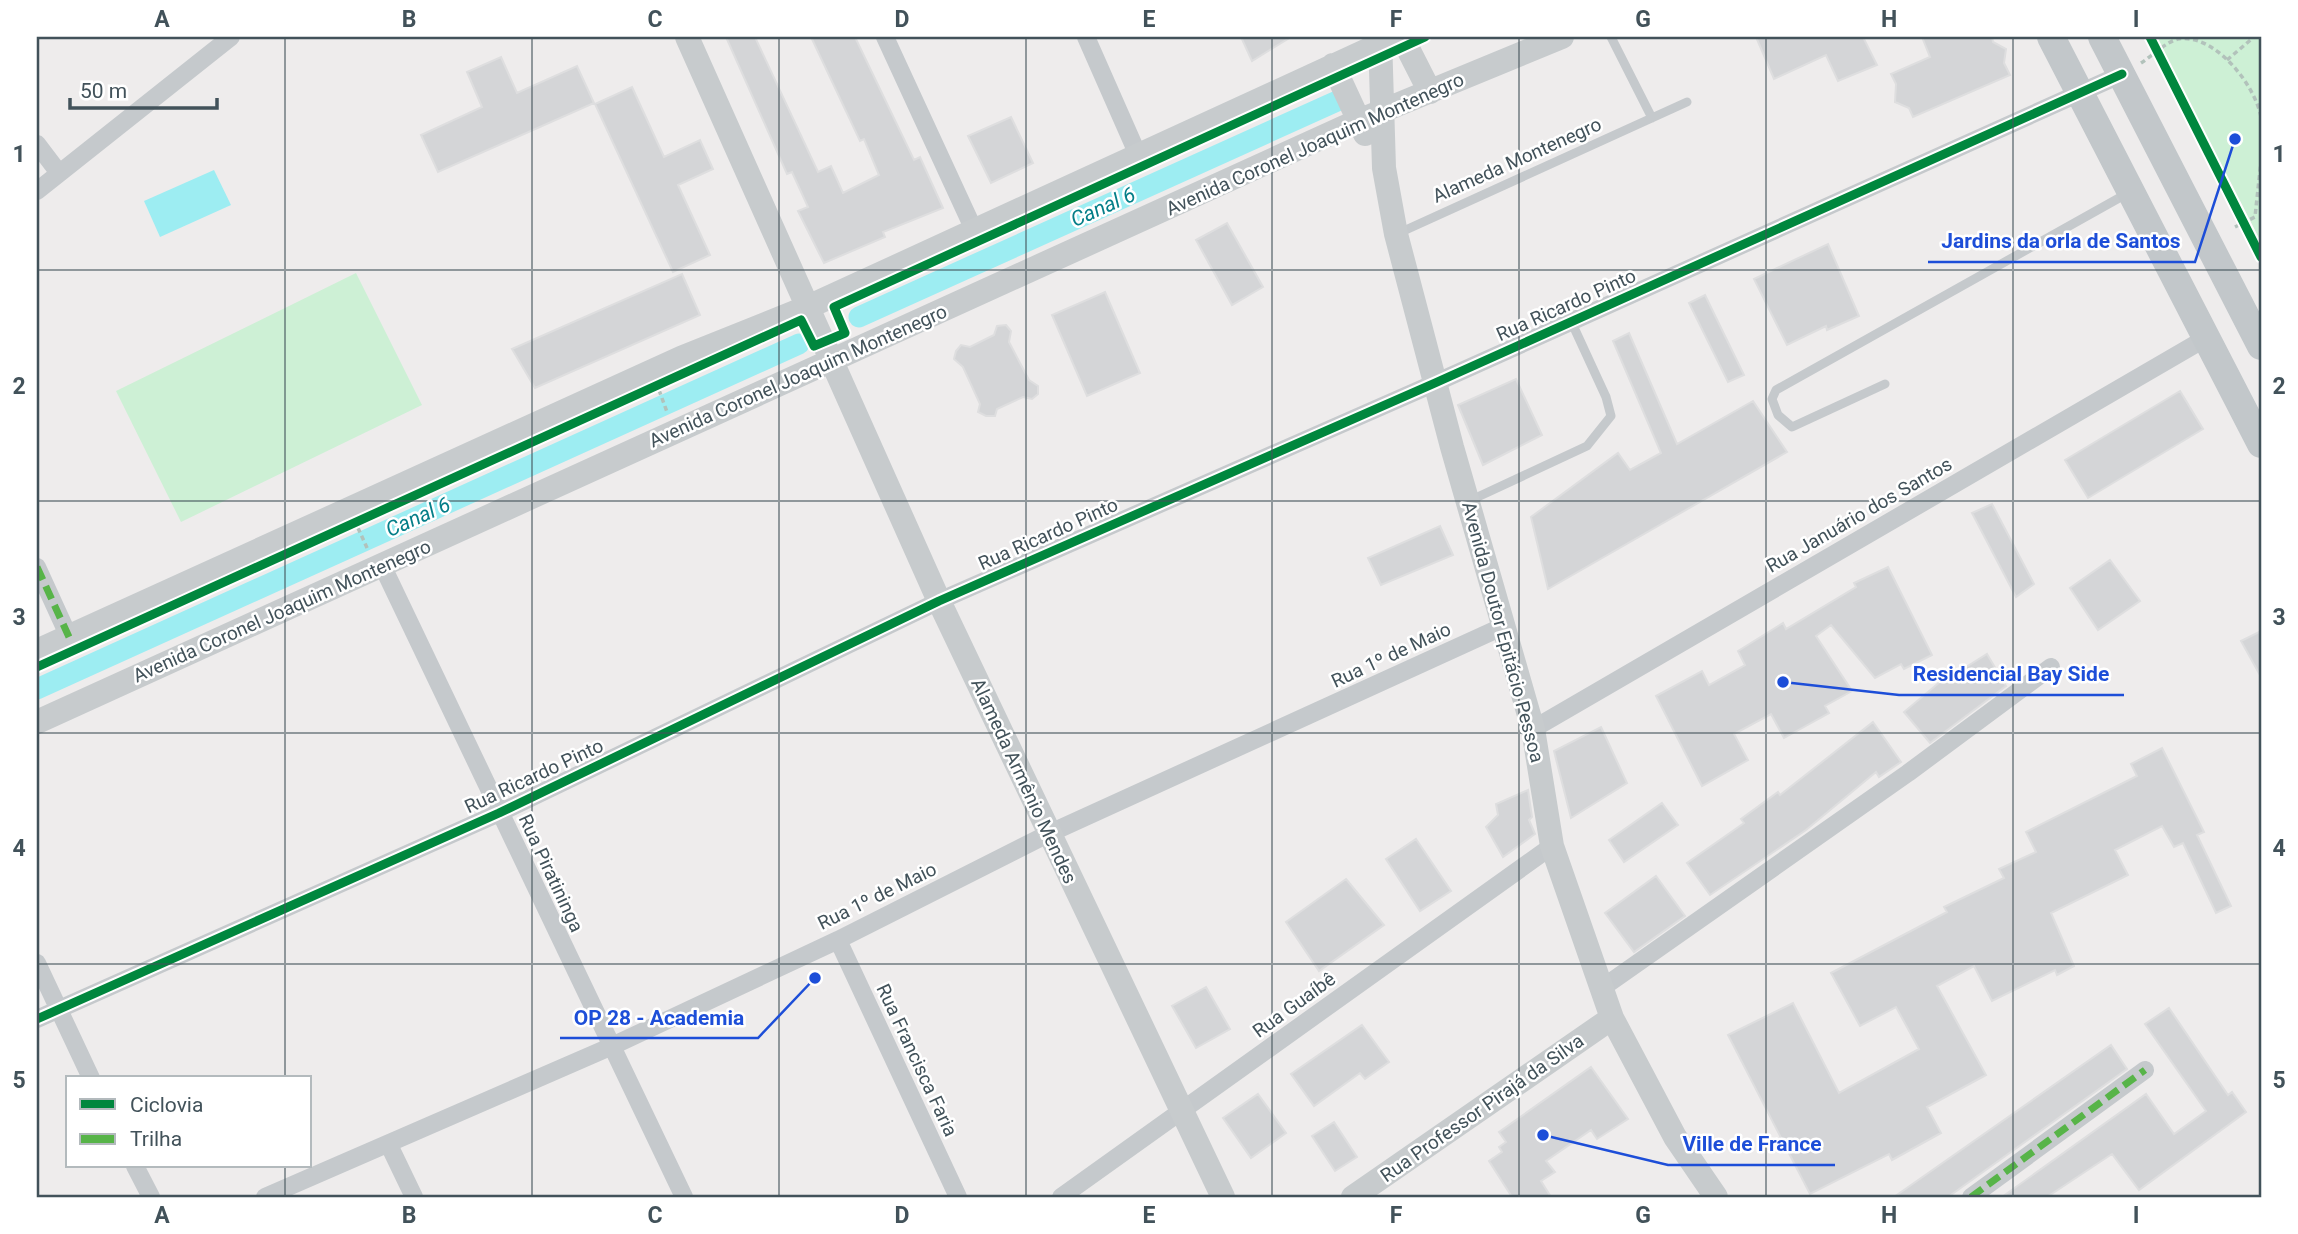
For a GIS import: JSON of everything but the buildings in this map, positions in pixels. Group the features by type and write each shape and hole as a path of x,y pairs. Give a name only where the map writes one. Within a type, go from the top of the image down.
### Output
{"main road":[{"name":"Alameda Armênio Mendes","path":"687,37 939,601 1223,1197"},
{"name":"Avenida Coronel Joaquim Montenegro","path":"37,722 379,567 828,351 1358,121 1562,37"},
{"path":"2051,37 2261,444"},
{"path":"2102,37 2261,346"},
{"path":"37,651 681,358 811,312 974,230 1344,59 1391,43 1430,92"},
{"name":"Avenida Doutor Epitácio Pessoa","path":"1391,43 1381,112 1384,168 1396,234 1435,383 1533,729 1552,846 1612,1018 1675,1137 1716,1197"},
{"path":"1344,59 1358,121 1384,168"},
{"name":"Rua Professor Pirajá da Silva","path":"1353,1197 1612,1018"}],"street":[{"path":"37,191 231,37"},
{"path":"885,37 974,230"},
{"path":"1086,37 1138,155"},
{"name":"Rua Ricardo Pinto","path":"37,1019 499,813 939,601 1435,383 2122,74"},
{"path":"37,144 59,173"},
{"name":"Rua Januário dos Santos","path":"1533,729 2206,338"},
{"path":"37,567 69,637"},
{"name":"Rua Piratininga","path":"379,567 684,1197"},
{"name":"Rua 1º de Maio","path":"265,1197 610,1047 838,940 1048,834 1504,626"},
{"path":"1602,988 1908,773 2051,667"},
{"name":"Rua Guaíbê","path":"1061,1197 1552,846"},
{"name":"Rua Francisca Faria","path":"838,940 958,1197"},
{"path":"37,963 90,1076"},
{"path":"1971,1197 2146,1070"},
{"path":"389,1144 414,1197"},
{"path":"136,1168 151,1197"}],"lane":[{"path":"1611,37 1652,118"},
{"name":"Alameda Montenegro","path":"1396,234 1687,102"},
{"path":"1885,384 1792,427 1778,415 1772,400 1776,390 2130,192"},
{"path":"1468,501 1587,446 1611,416 1606,397 1572,321"}],"path":[{"path":"2227,60 2254,37"},
{"path":"2122,74 2156,48 2173,41 2191,40 2206,44 2227,60 2254,98 2261,117"},
{"path":"2156,48 2164,65"},
{"path":"2235,227 2255,217 2261,161"},
{"path":"2238,211 2250,235"},
{"path":"644,391 669,380"},
{"path":"657,385 671,420"},
{"path":"344,528 368,516"},
{"path":"356,522 379,567"}],"green space":[{"path":"2156,37 2261,37 2261,242"},
{"path":"356,273 422,405 181,522 116,391"}],"water":[{"path":"214,170 231,205 160,237 144,201"}],"waterway":[{"name":"Canal 6","path":"859,317 1346,97"},
{"name":"Canal 6","path":"37,689 799,344"}],"marked path":[{"path":"37,567 69,637"},
{"path":"1971,1197 2145,1070"}],"cycle path":[{"path":"37,667 801,320 814,346 845,333 834,307 1425,37"},
{"path":"2150,37 2261,257"},
{"path":"37,1019 499,813 939,601 1435,383 2122,74"}],"place":[{"name":"Jardins da orla de Santos","path":"2235,139"},
{"name":"Residencial Bay Side","path":"1783,682"},
{"name":"OP 28 - Academia","path":"815,978"},
{"name":"Ville de France","path":"1543,1135"}]}
